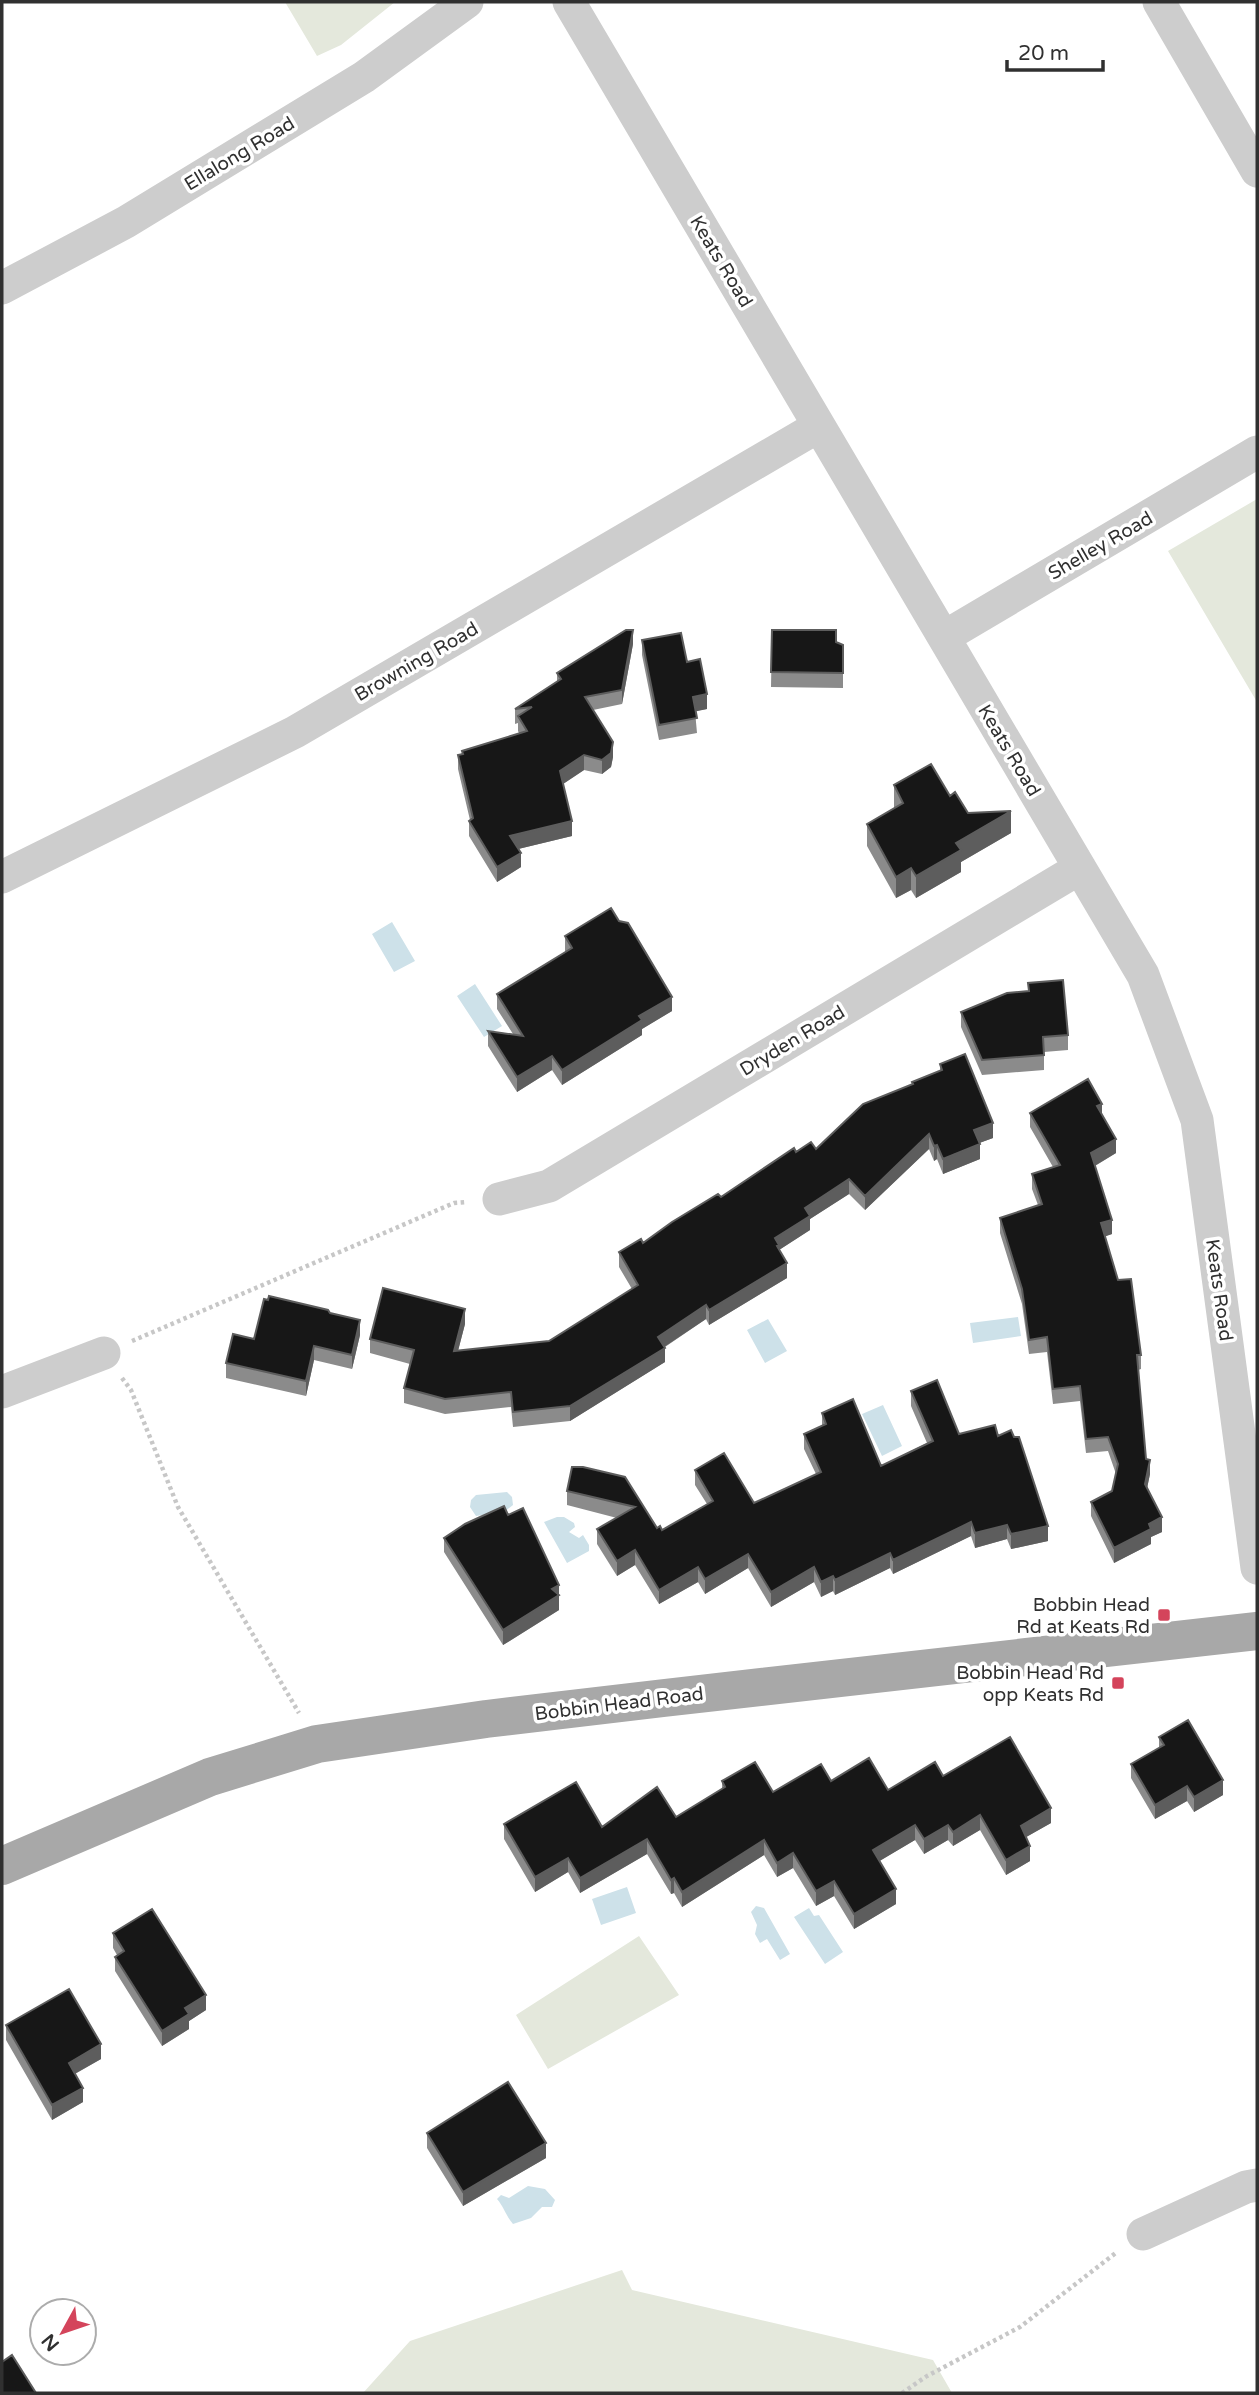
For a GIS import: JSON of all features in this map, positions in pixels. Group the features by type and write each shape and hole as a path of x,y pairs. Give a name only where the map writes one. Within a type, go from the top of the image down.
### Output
{"main road":[{"name":"Bobbin Head Road","path":"2,1866 210,1777 317,1744 486,1719 1257,1631"}],"street":[{"name":"Ellalong Road","path":"2,288 126,222 364,77 467,2"},
{"name":"Keats Road","path":"569,2 1143,975 1197,1120 1257,1568"},
{"path":"1159,2 1257,171"},
{"name":"Browning Road","path":"2,877 295,732 819,426"},
{"name":"Shelley Road","path":"944,637 1257,452"},
{"name":"Dryden Road","path":"499,1199 549,1186 1080,868"},
{"path":"2,1392 104,1353"},
{"path":"1143,2234 1246,2187 1257,2185"}],"path":[{"path":"317,1744 178,1507 131,1390 104,1353 454,1203 499,1199"},
{"path":"902,2393 927,2376 1020,2327 1097,2266 1143,2234"}],"shaded area":[{"path":"285,2 395,2 341,45 317,56"},
{"path":"1257,499 1257,702 1168,551"},
{"path":"392,922 415,961 394,972 372,934"},
{"path":"475,984 502,1026 484,1037 457,996"},
{"path":"1018,1317 1021,1336 973,1343 970,1323"},
{"path":"768,1319 787,1351 765,1363 747,1330"},
{"path":"883,1405 902,1446 882,1456 862,1414"},
{"path":"507,1492 512,1497 513,1505 504,1512 476,1516 470,1507 471,1500 476,1495"},
{"path":"564,1517 574,1523 575,1527 569,1532 579,1538 583,1535 589,1545 589,1551 567,1563 544,1522"},
{"path":"627,1887 636,1913 601,1925 592,1899"},
{"path":"756,1906 764,1908 790,1954 780,1960 767,1939 760,1943 755,1934 757,1925 751,1912"},
{"path":"809,1908 814,1916 819,1915 843,1952 825,1964 794,1917"},
{"path":"639,1936 679,1995 548,2069 516,2015"},
{"path":"528,2186 545,2189 555,2200 552,2207 542,2207 531,2218 513,2224 497,2199 501,2195 509,2198"},
{"path":"622,2270 632,2290 933,2360 952,2393 363,2393 410,2341"}],"building":[{"path":"626,630 633,630 622,690 585,697 613,742 611,753 602,760 584,755 560,771 572,821 510,836 521,853 497,867 469,821 473,818 458,755 463,754 462,751 527,731 518,716 532,707 515,709 561,679 557,673"},
{"path":"772,630 836,630 836,642 843,645 843,673 771,672"},
{"path":"681,633 687,662 700,659 707,694 693,697 697,718 659,725 642,640"},
{"path":"931,764 950,796 955,792 968,813 1011,811 956,843 961,850 916,876 911,868 896,877 867,824 903,803 894,785"},
{"path":"611,908 619,921 628,923 672,997 639,1016 642,1020 562,1070 552,1056 517,1077 488,1031 523,1036 497,994 572,948 565,936"},
{"path":"1063,980 1068,1035 1043,1037 1044,1055 982,1060 961,1012 1007,993 1029,991 1028,983"},
{"path":"965,1054 993,1123 974,1130 980,1144 943,1159 929,1134 865,1196 849,1179 805,1208 810,1216 775,1238 787,1263 709,1310 706,1305 658,1337 665,1348 570,1406 513,1412 511,1392 445,1399 404,1388 414,1350 370,1339 383,1288 465,1309 454,1351 549,1341 638,1285 619,1252 641,1239 643,1243 718,1194 721,1197 794,1148 796,1152 811,1142 816,1149 863,1104 942,1070 940,1064"},
{"path":"1088,1079 1102,1104 1097,1106 1116,1139 1091,1153 1112,1220 1101,1223 1118,1280 1131,1279 1141,1355 1137,1355 1146,1459 1150,1460 1145,1484 1162,1517 1149,1524 1151,1529 1114,1548 1091,1502 1112,1491 1118,1464 1108,1437 1086,1439 1080,1386 1053,1389 1047,1337 1029,1340 1022,1289 1000,1218 1042,1204 1032,1174 1060,1165 1030,1113"},
{"path":"269,1296 360,1320 352,1355 314,1346 306,1381 226,1363 233,1334 254,1339 264,1299 268,1300"},
{"path":"937,1380 959,1434 995,1425 998,1436 1011,1430 1014,1437 1019,1437 1048,1526 1011,1534 1007,1525 975,1533 971,1522 893,1560 890,1553 835,1580 833,1576 821,1582 814,1567 771,1592 748,1554 705,1579 698,1567 659,1590 635,1550 617,1561 597,1529 635,1507 567,1491 572,1467 625,1477 657,1528 660,1526 662,1530 713,1501 695,1470 724,1453 754,1503 821,1472 804,1434 826,1424 822,1413 853,1399 881,1466 933,1441 911,1391"},
{"path":"504,1506 508,1515 523,1508 559,1585 552,1589 559,1595 503,1630 444,1538 465,1524"},
{"path":"1188,1720 1223,1780 1194,1797 1187,1786 1155,1805 1131,1764 1164,1745 1159,1737"},
{"path":"1010,1737 1051,1808 1021,1826 1030,1846 1006,1860 980,1815 953,1832 948,1825 924,1839 915,1825 873,1850 896,1889 854,1914 834,1881 816,1891 793,1853 777,1863 764,1840 682,1892 674,1878 671,1880 647,1839 580,1878 568,1858 535,1877 504,1824 576,1782 602,1827 657,1787 676,1817 725,1787 722,1781 755,1762 773,1792 821,1764 831,1781 869,1758 888,1790 935,1762 943,1776"},
{"path":"152,1909 206,1995 185,2008 189,2014 162,2031 115,1957 124,1951 113,1933"},
{"path":"69,1989 101,2044 69,2063 83,2088 52,2105 6,2025"},
{"path":"508,2082 546,2143 463,2192 427,2133"},
{"path":"12,2355 36,2393 2,2393 2,2362"}],"place":[{"name":"Bobbin Head Rd at Keats Rd","path":"1164,1615"},
{"name":"Bobbin Head Rd opp Keats Rd","path":"1118,1683"}]}
